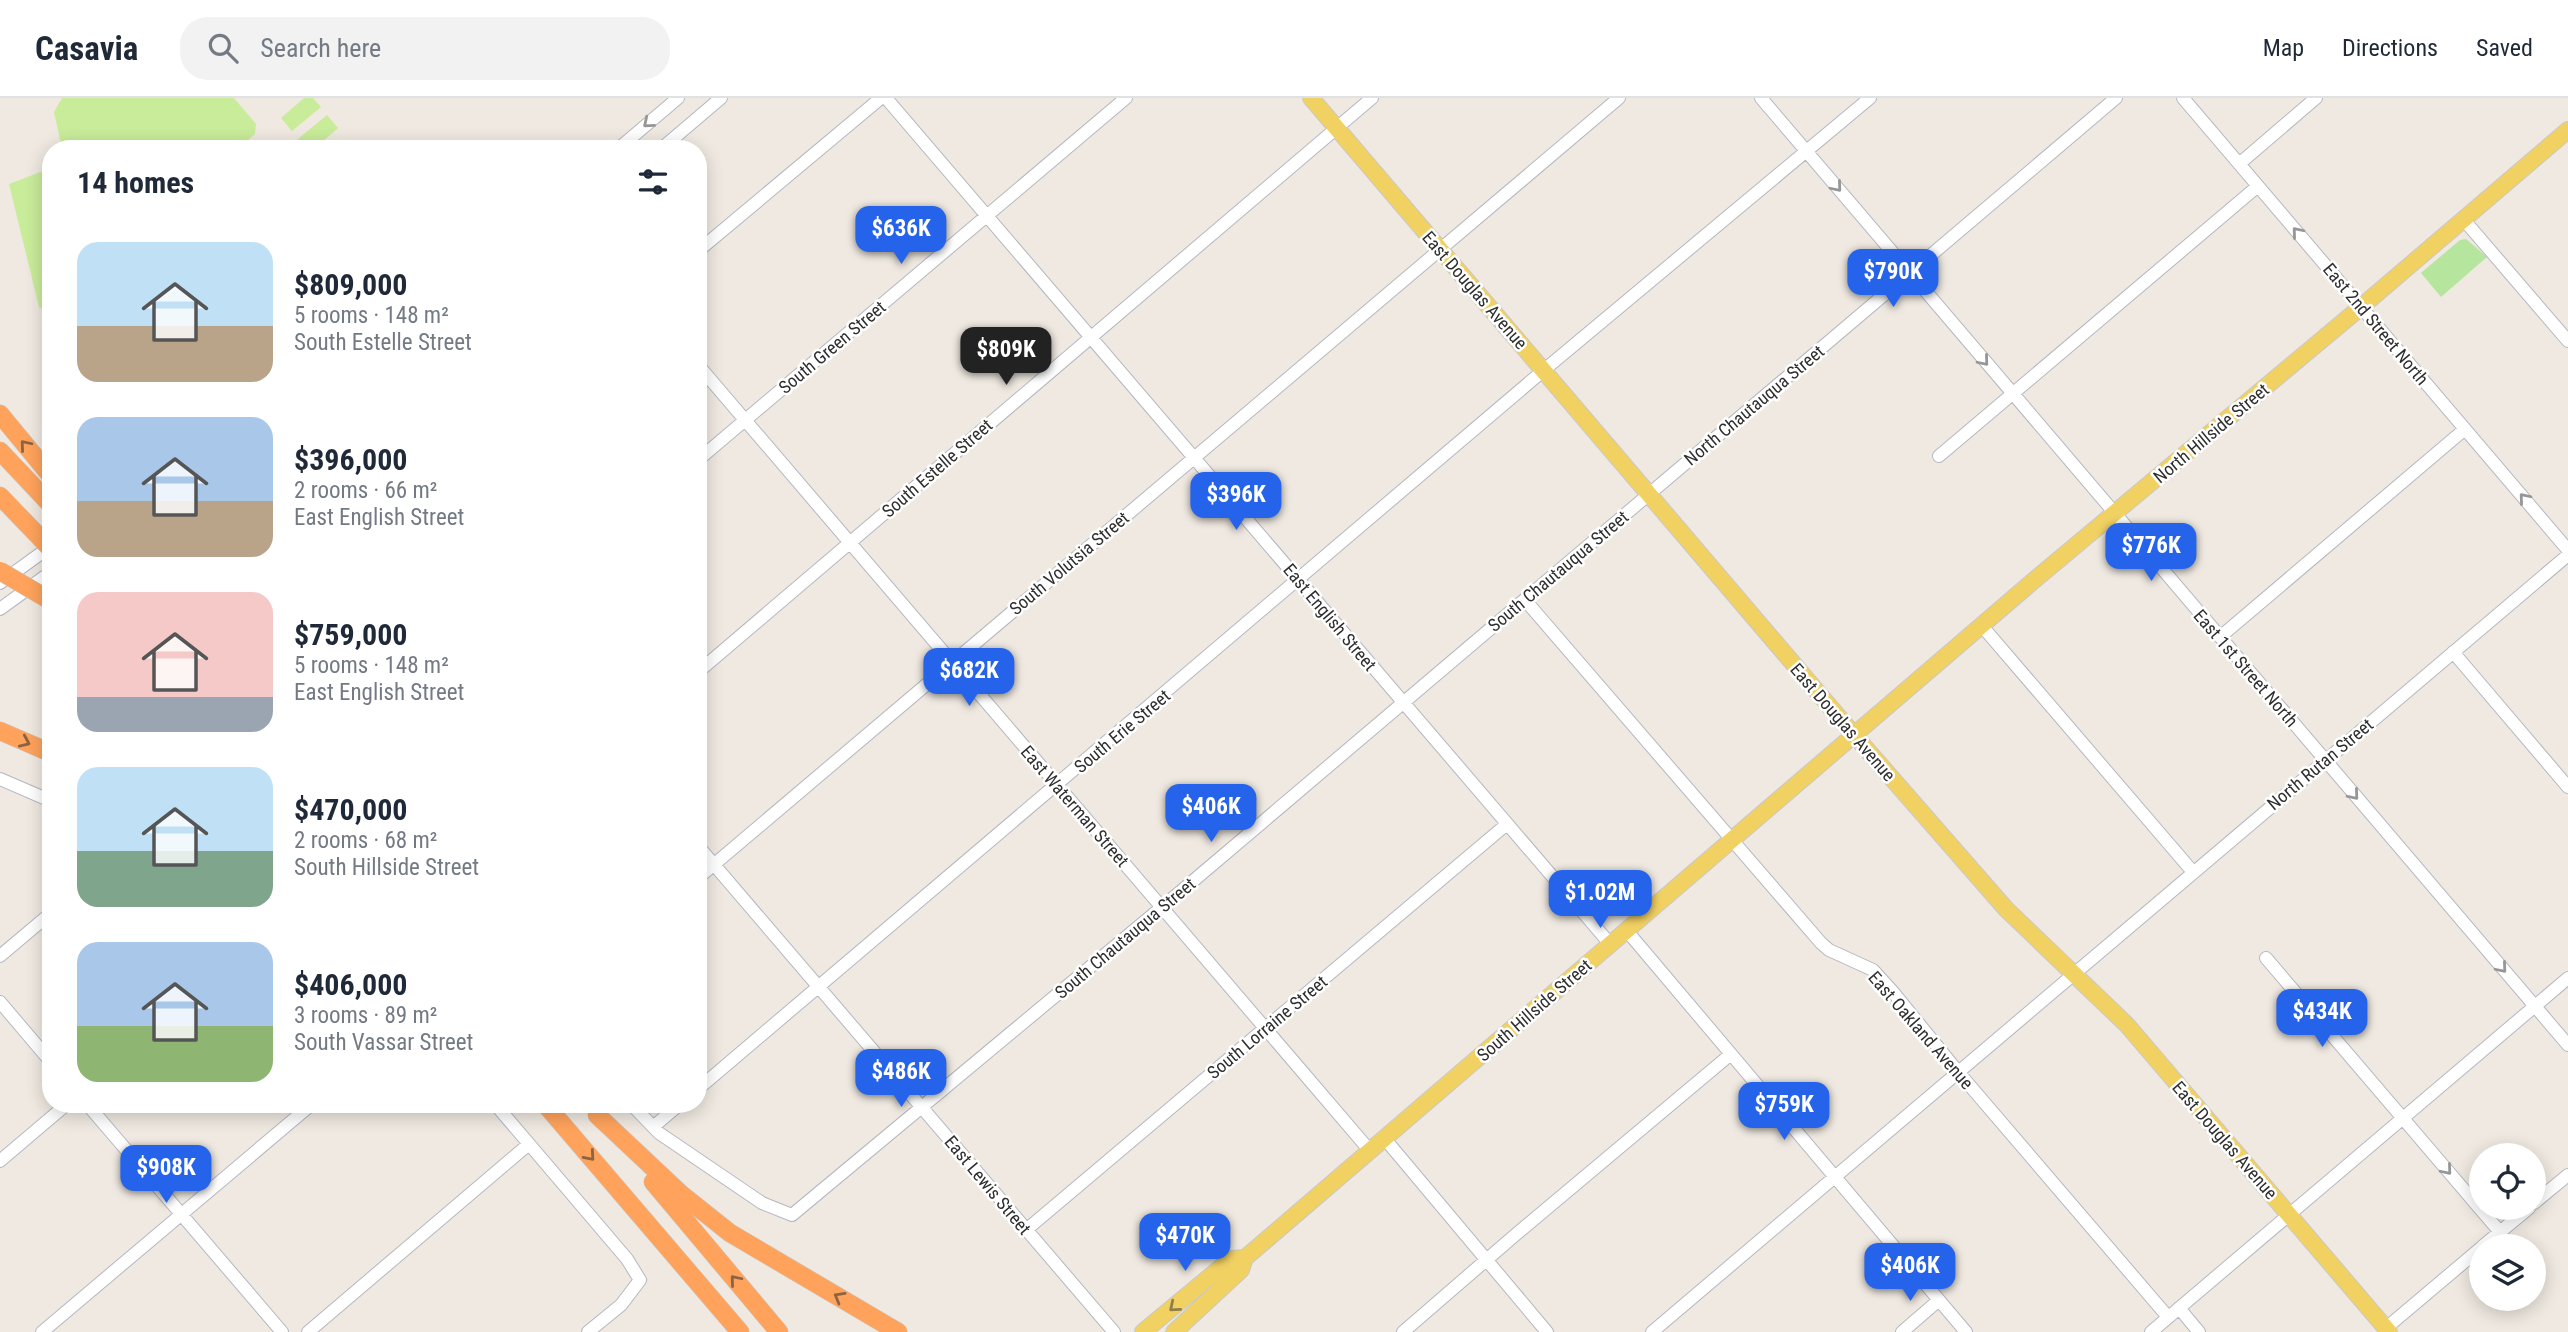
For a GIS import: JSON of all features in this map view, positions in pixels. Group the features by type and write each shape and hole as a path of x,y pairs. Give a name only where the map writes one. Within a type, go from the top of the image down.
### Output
{"highway":[{"path":"0,414 42,465"},
{"path":"0,452 42,496"},
{"path":"0,496 42,538"},
{"path":"0,571 42,596"},
{"path":"0,731 42,749"},
{"path":"553,1113 740,1332"},
{"path":"596,1113 779,1332"},
{"path":"597,1113 681,1194 730,1233 898,1332"}],"main road":[{"name":"East Douglas Avenue","path":"1311,98 2006,909 2127,1025 2387,1330"},
{"name":"North Hillside Street","path":"1855,736 2114,513 2568,130"},
{"name":"South Hillside Street","path":"1174,1332 1241,1270 1245,1258 1855,736"},
{"name":"South Hillside Street","path":"1143,1332 1231,1259 1245,1258"}],"street":[{"path":"629,140 678,98"},
{"path":"671,140 720,98"},
{"path":"707,244 883,98"},
{"name":"East English Street","path":"883,98 1611,945"},
{"name":"South Green Street","path":"707,453 1126,98"},
{"name":"South Estelle Street","path":"707,664 1372,98"},
{"name":"South Volutsia Street","path":"707,870 1619,98"},
{"name":"East 1st Street North","path":"1761,98 2568,1045"},
{"name":"South Erie Street","path":"707,1081 1544,370 1870,98"},
{"name":"North Chautauqua Street","path":"1649,495 2116,98"},
{"name":"East 2nd Street North","path":"2183,98 2568,553"},
{"path":"2239,164 2316,98"},
{"path":"1939,456 2258,186"},
{"path":"2464,219 2567,337"},
{"name":"East Waterman Street","path":"707,376 1370,1152"},
{"path":"2220,637 2465,429"},
{"name":"South Chautauqua Street","path":"653,1127 762,1203 792,1215 1162,907 1649,495"},
{"path":"0,583 42,553"},
{"name":"North Rutan Street","path":"1652,1332 2568,553"},
{"path":"0,609 42,579"},
{"name":"East Oakland Avenue","path":"1525,600 1821,943 1829,950 1872,970 2168,1317"},
{"path":"1982,626 2193,872"},
{"path":"2453,652 2568,787"},
{"path":"0,779 42,797"},
{"name":"South Lorraine Street","path":"1026,1230 1507,824"},
{"name":"East Lewis Street","path":"707,856 1114,1332"},
{"path":"0,956 42,921"},
{"path":"1627,931 1966,1332"},
{"path":"2266,958 2500,1231"},
{"path":"2151,1332 2568,978"},
{"path":"0,1002 42,1051"},
{"path":"1404,1332 1731,1054"},
{"path":"0,1161 56,1113"},
{"path":"95,1113 282,1332"},
{"path":"42,1332 301,1113"},
{"path":"503,1113 627,1259 640,1280 621,1305 588,1332"},
{"path":"640,1113 653,1127 669,1113"},
{"path":"1385,1139 1548,1332"},
{"path":"308,1332 529,1144"},
{"path":"2546,1193 2568,1175"},
{"path":"2497,1234 2514,1220"},
{"path":"2387,1330 2469,1258"},
{"path":"1902,1332 1939,1300"},
{"path":"2179,1308 2199,1332"}],"green space":[{"path":"62,98 234,98 256,124 255,134 248,140 60,140 54,112"},
{"path":"304,98 313,98 321,107 292,131 281,118"},
{"path":"327,115 338,128 324,140 298,139"},
{"path":"42,171 42,308 39,307 9,184"},
{"path":"2466,239 2487,257 2441,297 2421,273 2460,240"}]}
